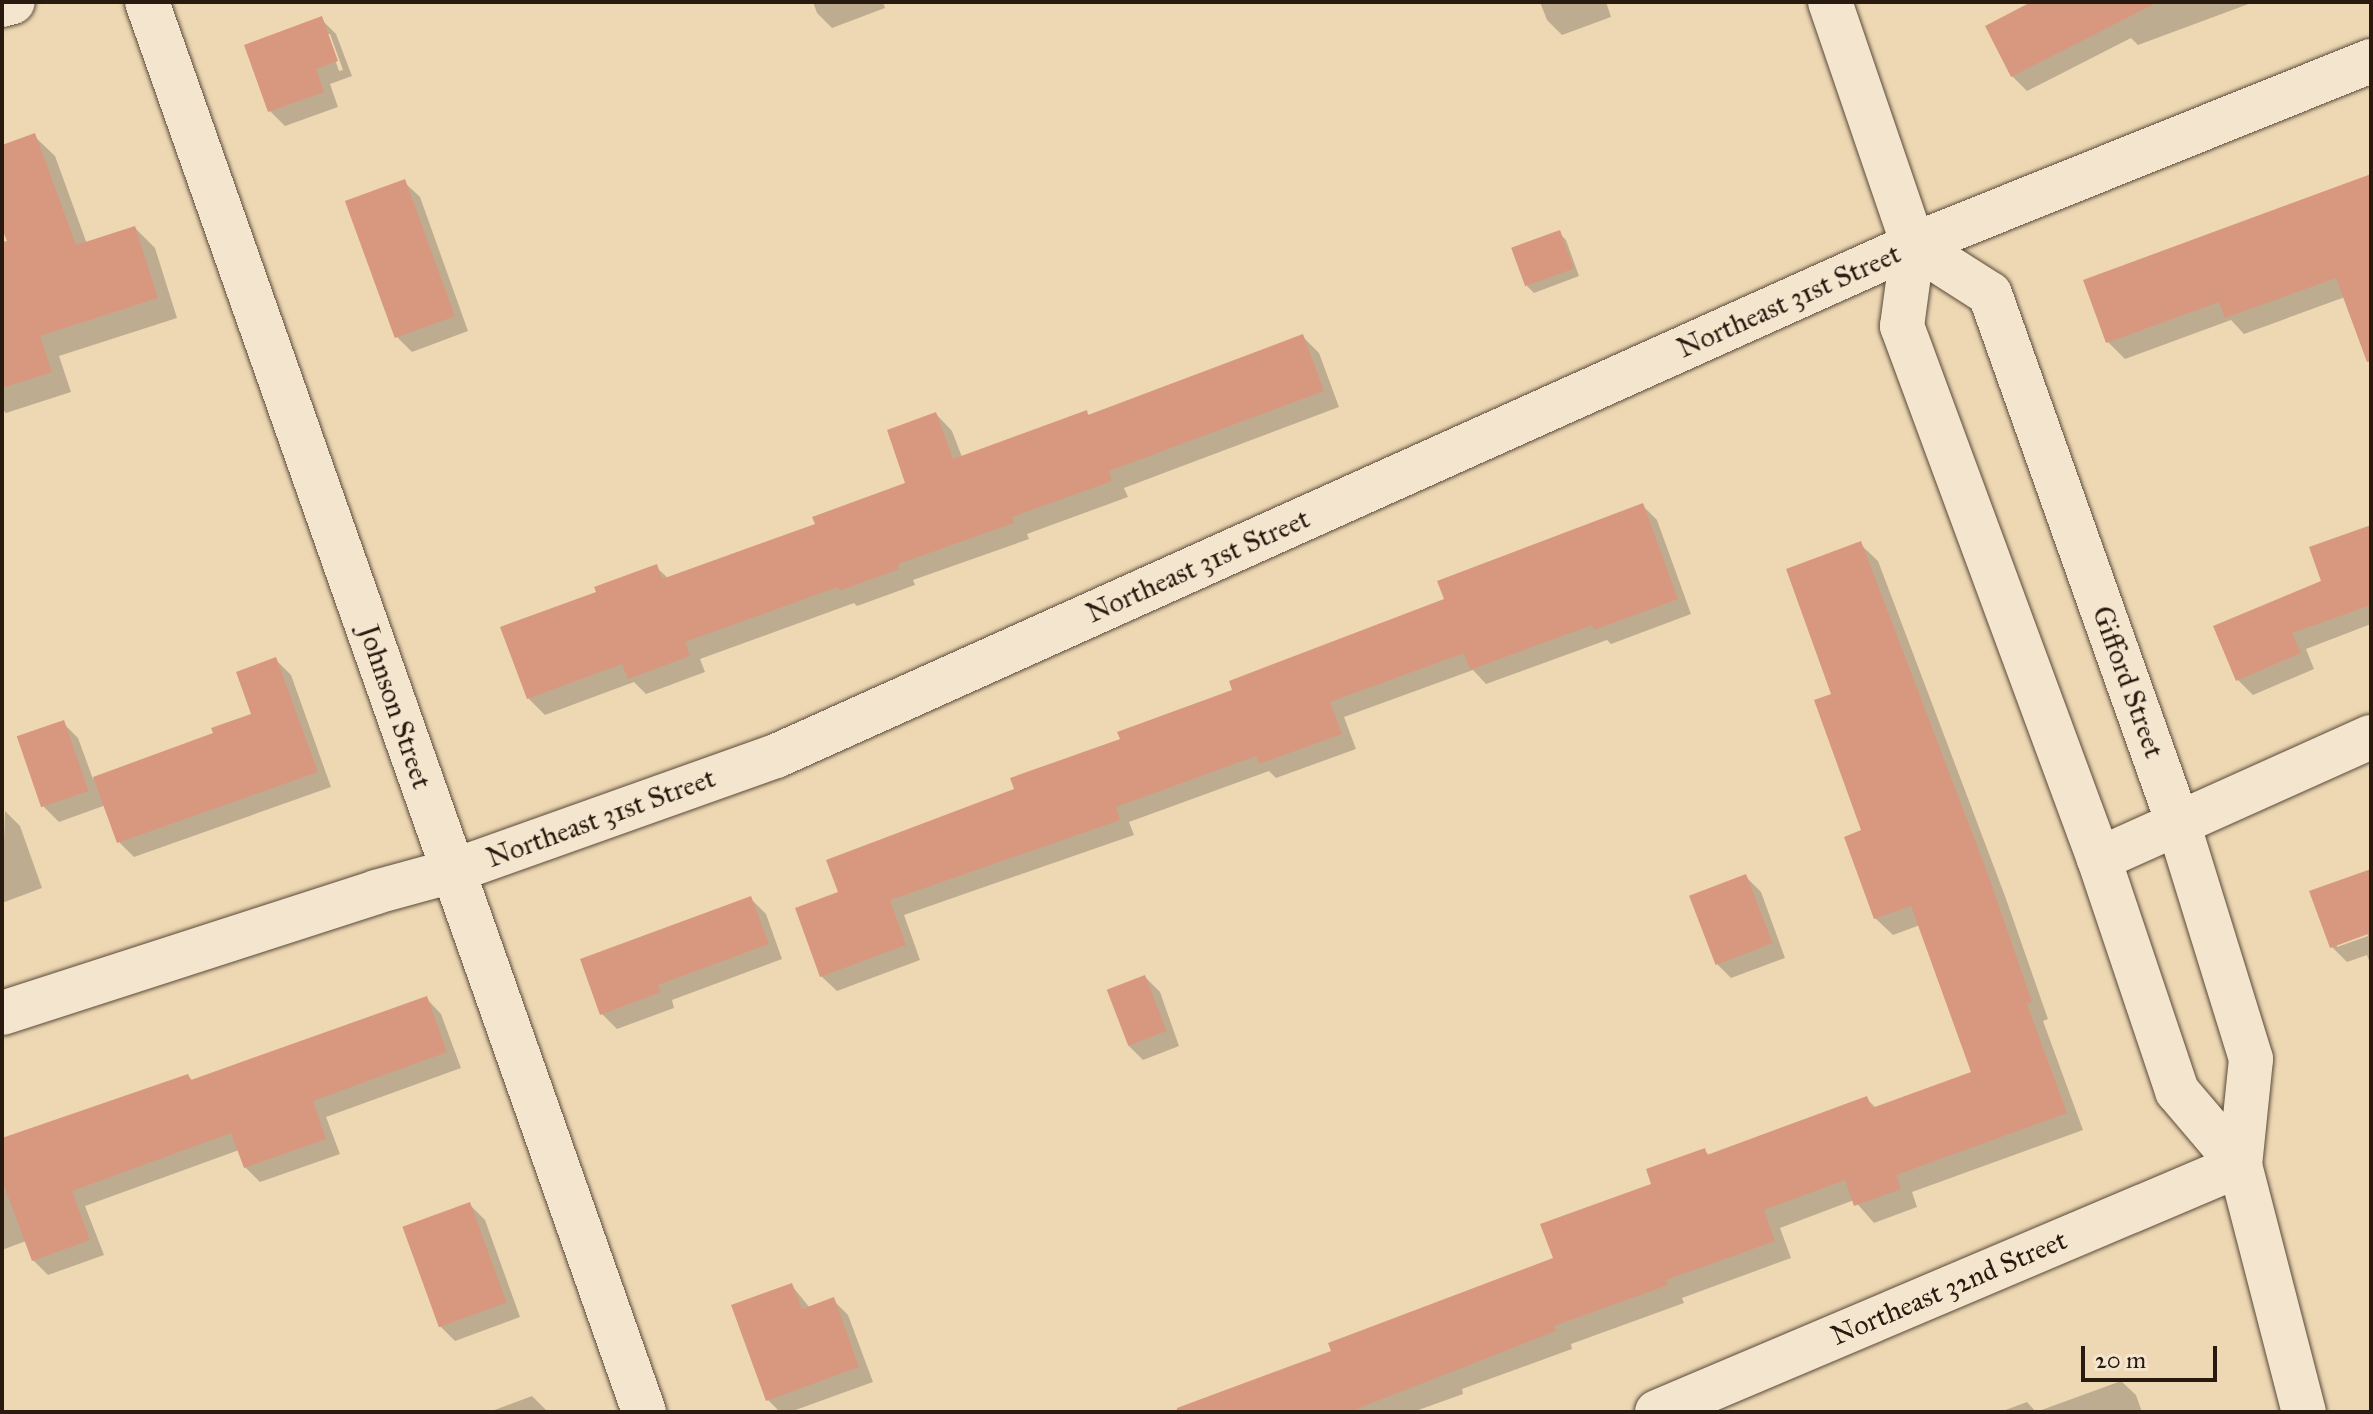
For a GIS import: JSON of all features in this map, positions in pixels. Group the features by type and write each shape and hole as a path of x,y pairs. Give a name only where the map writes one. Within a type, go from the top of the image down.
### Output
{"street":[{"path":"2,5 13,2"},
{"name":"Johnson Street","path":"147,2 644,1412"},
{"name":"Gifford Street","path":"1830,2 1913,245 1902,326 2099,859 2177,1091 2240,1165"},
{"name":"Northeast 31st Street","path":"2,1013 376,892 453,871 776,756 1913,245 2371,61"},
{"name":"Gifford Street","path":"1913,245 1990,294 2178,823 2251,1059 2240,1165 2304,1412"},
{"path":"2099,859 2371,737"},
{"name":"Northeast 32nd Street","path":"1657,1412 2240,1165"}],"building":[{"path":"2031,2 2158,2 2011,77 1985,26"},
{"path":"322,16 338,61 316,69 324,92 268,112 244,45"},
{"path":"35,133 76,245 135,226 158,298 40,336 52,372 2,388 2,242 7,241 2,229 2,145"},
{"path":"2371,174 2371,361 2367,362 2336,278 2225,318 2219,302 2106,343 2083,280"},
{"path":"405,179 455,316 395,338 345,201"},
{"path":"1560,230 1574,269 1525,286 1511,248"},
{"path":"1303,334 1324,391 1109,471 1112,481 1012,517 1014,523 898,564 899,569 839,591 838,587 685,642 690,656 628,679 622,664 527,699 500,627 596,592 594,587 657,564 662,579 815,524 812,517 905,483 887,430 936,412 953,459 1087,410 1088,415"},
{"path":"1643,503 1678,599 1594,630 1592,625 1470,670 1464,653 1330,702 1342,734 1259,764 1256,756 1116,807 1120,820 890,900 906,945 820,977 795,908 838,892 826,860 1014,789 1010,778 1120,739 1117,732 1232,690 1229,681 1444,599 1437,581"},
{"path":"2371,525 2371,605 2292,633 2301,653 2236,681 2213,626 2321,581 2309,547"},
{"path":"1861,541 1989,877 2032,1002 2027,1004 2067,1113 1896,1175 1901,1189 1854,1206 1845,1180 1764,1210 1775,1241 1666,1280 1668,1285 1554,1326 1556,1331 1349,1412 1177,1412 1177,1408 1331,1351 1328,1343 1553,1258 1540,1224 1651,1184 1646,1169 1705,1148 1707,1155 1867,1096 1872,1108 1971,1072 1911,906 1874,919 1844,837 1861,830 1814,700 1831,694 1786,569"},
{"path":"276,657 318,772 117,843 93,777 213,733 211,728 251,714 236,672"},
{"path":"64,720 88,791 41,807 17,736"},
{"path":"2371,869 2371,933 2330,948 2309,891"},
{"path":"1746,874 1773,943 1716,965 1689,896"},
{"path":"751,896 769,944 658,985 661,992 600,1015 580,959"},
{"path":"1145,975 1167,1031 1128,1046 1107,990"},
{"path":"427,996 447,1052 313,1101 326,1139 244,1168 231,1133 72,1191 90,1240 32,1261 2,1180 2,1138 188,1074 191,1080"},
{"path":"470,1202 507,1303 439,1327 402,1227"},
{"path":"792,1283 802,1309 834,1297 859,1367 766,1401 731,1305"}]}
